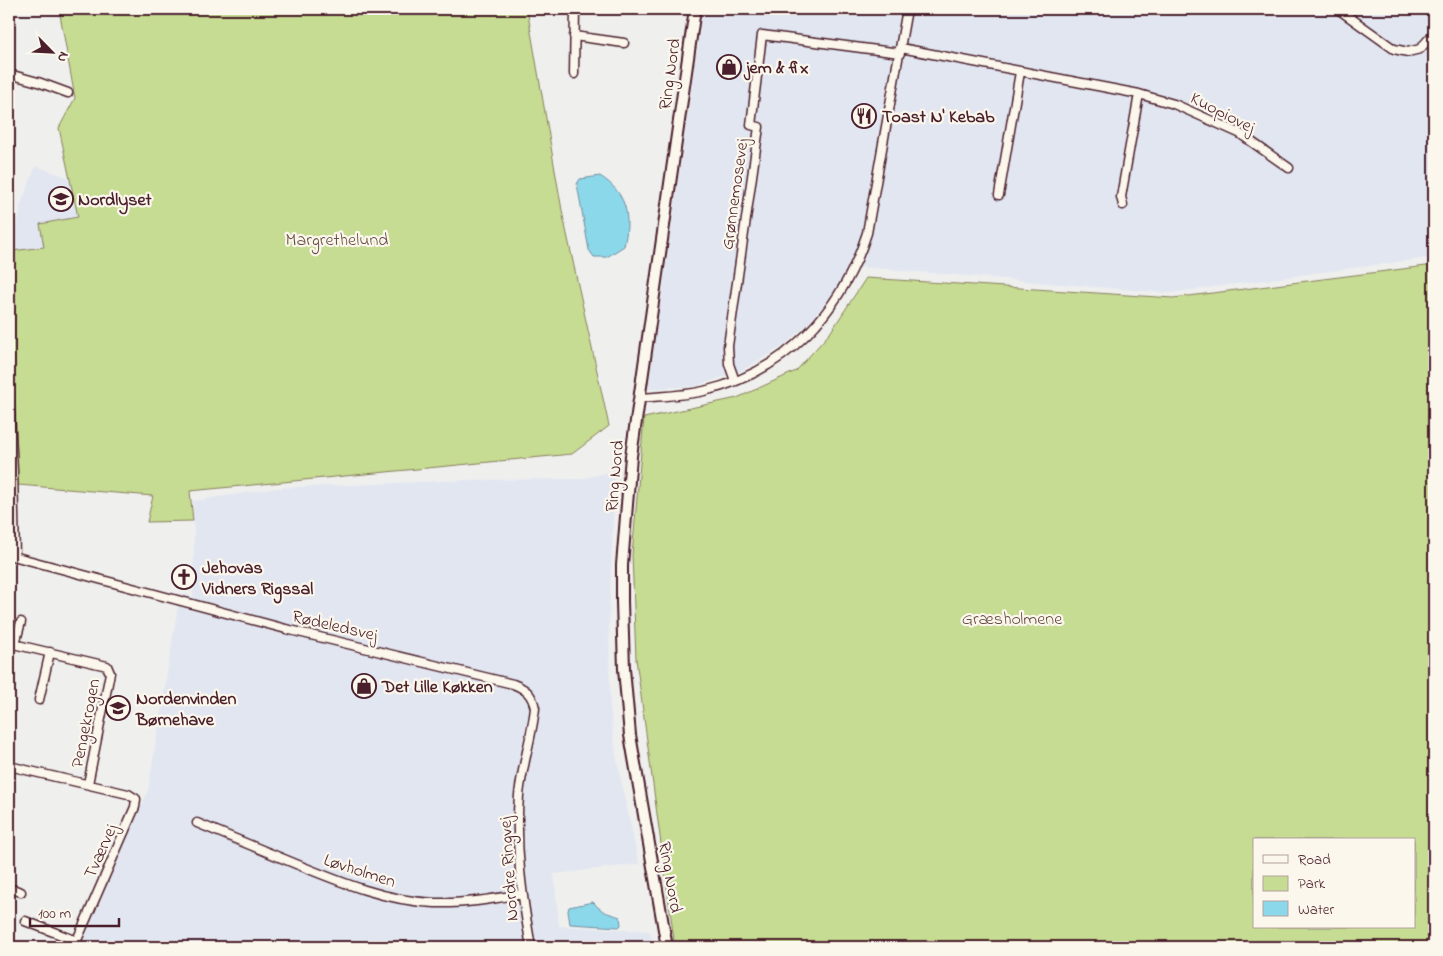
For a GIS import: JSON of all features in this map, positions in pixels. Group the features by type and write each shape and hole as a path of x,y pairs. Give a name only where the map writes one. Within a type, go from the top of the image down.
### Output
{"main road":[{"name":"Ring Nord","path":"667,947 631,744 624,669 622,565 631,456 695,9"}],"street":[{"path":"574,74 575,9"},
{"path":"639,398 673,397 691,394 735,381 766,366 796,345 820,321 848,279 860,254 866,233 907,9"},
{"path":"1338,9 1394,50 1408,52 1420,49 1434,34"},
{"name":"Grønnemosevej","path":"735,381 728,364 728,346 759,127 751,126 762,34 900,50"},
{"path":"574,36 624,43"},
{"name":"Kuopiovej","path":"900,50 1139,94 1174,104 1236,132 1289,168"},
{"path":"999,195 1020,72"},
{"path":"9,74 68,93"},
{"path":"1124,205 1121,197 1139,94"},
{"path":"9,395 13,471 12,556"},
{"name":"Rødeledsvej","path":"12,556 286,629 513,684 526,690 533,700"},
{"name":"Pengekrogen","path":"20,622 12,644 102,664 107,666 110,672 88,784"},
{"path":"39,700 50,652"},
{"name":"Nordre Ringvej","path":"531,947 522,894 517,844 519,800 524,762 534,716 533,700"},
{"path":"9,766 88,784"},
{"name":"Tværvej","path":"25,921 75,944 135,807 136,800 128,794 88,784"},
{"name":"Løvholmen","path":"197,823 341,882 370,892 402,899 434,903 469,902 522,894"},
{"path":"9,888 21,892"}],"shaded area":[{"path":"703,9 1434,9 1434,257 1169,293 848,266 836,290 807,325 783,346 743,370 696,386 648,389"},
{"name":"Nordlyset","path":"36,166 97,188 101,214 44,247 9,252 9,244 21,211 19,209"},
{"path":"615,470 609,618 610,707 616,756 639,864 554,874 559,926 650,931 653,947 80,947 148,791 180,594 193,597 193,501 277,488 468,480 582,479"}],"green space":[{"name":"Margrethelund","path":"59,9 527,9 563,216 609,426 572,454 190,491 193,521 147,522 153,496 18,485 9,349 9,287 14,286 12,251 44,247 40,224 78,217 59,128 75,98"},
{"name":"Græsholmene","path":"1434,265 1434,947 675,947 636,659 632,555 644,418 737,398 796,371 830,333 866,278 1173,298"}],"water":[{"path":"600,176 616,190 625,206 627,215 624,246 607,257 594,257 589,250 577,184 580,179"},
{"path":"593,902 603,911 620,917 621,925 619,927 570,924 569,907"}],"place":[{"name":"jem & fix","path":"729,67"},
{"name":"Toast N' Kebab","path":"864,116"},
{"name":"Nordlyset","path":"61,199"},
{"name":"Jehovas Vidners Rigssal","path":"184,577"},
{"name":"Det Lille Køkken","path":"364,686"},
{"name":"Nordenvinden Børnehave","path":"118,708"}]}
